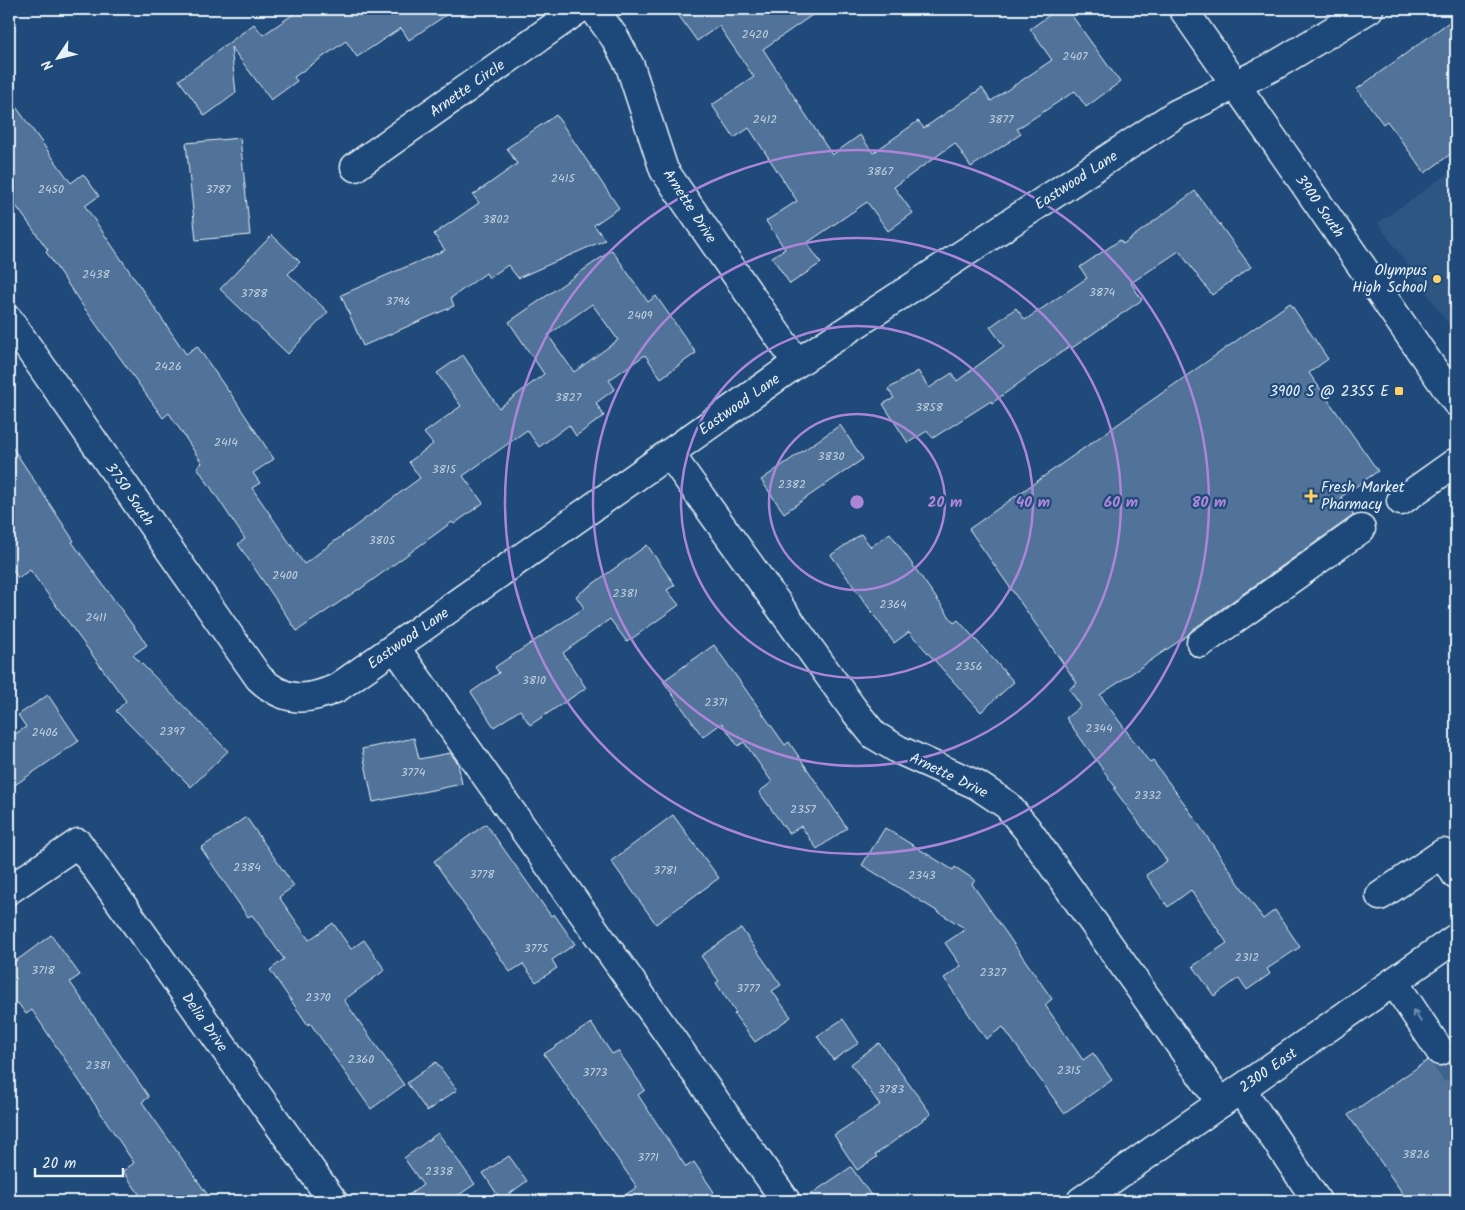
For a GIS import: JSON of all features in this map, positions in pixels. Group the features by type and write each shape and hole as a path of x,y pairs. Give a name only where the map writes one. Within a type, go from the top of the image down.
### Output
{"street":[{"name":"Arnette Circle","path":"355,167 579,9"},
{"name":"Arnette Drive","path":"594,9 615,38 630,66 664,170 797,363"},
{"name":"3900 South","path":"1184,9 1456,402"},
{"name":"Eastwood Lane","path":"252,669 270,688 280,694 296,698 322,695 337,688 797,363 1176,114 1274,66 1369,9"},
{"name":"3750 South","path":"9,320 252,669"},
{"name":"Arnette Drive","path":"670,454 853,709 874,735 899,750 977,785 1007,805 1231,1096 1317,1201"},
{"path":"1401,501 1456,462"},
{"path":"1202,643 1361,529"},
{"path":"395,647 786,1201"},
{"name":"Delia Drive","path":"9,890 78,843 333,1201"},
{"path":"1380,896 1452,858"},
{"name":"2300 East","path":"1080,1201 1456,938"},
{"path":"1394,982 1440,1051"}],"shaded area":[{"name":"Olympus High School","path":"1456,168 1456,335 1378,223"}],"building":[{"path":"301,9 455,9 409,40 401,28 357,57 346,41 294,77 297,81 271,100 231,47 236,93 205,116 179,80 254,24 263,35"},
{"path":"674,9 821,9 763,49 832,155 860,135 873,153 918,121 924,128 982,88 991,101 1052,60 1030,29 1058,9 1067,9 1120,82 1086,107 1075,91 1017,129 1021,134 971,167 955,143 894,187 913,213 888,231 867,202 807,243 821,263 790,284 772,257 785,249 766,221 797,201 749,128 734,138 712,105 754,77 719,26 697,41"},
{"path":"1456,17 1456,150 1425,173 1387,121 1383,124 1357,89"},
{"path":"9,97 71,183 83,174 99,196 85,206 186,354 197,346 274,459 253,473 260,483 252,488 304,564 420,478 409,462 433,444 424,433 461,406 437,373 463,355 499,408 544,374 509,322 612,250 648,302 656,296 696,353 661,378 645,355 609,380 615,389 596,403 604,416 576,436 569,425 539,447 527,430 463,476 483,503 454,524 452,522 359,590 297,631 238,544 245,539 197,467 202,463 169,413 163,418 78,299 46,252 48,250 9,196","holes":["592,304 618,340 574,372 548,335"]},
{"path":"556,115 619,208 594,225 605,240 518,278 508,265 489,278 486,273 451,298 454,306 363,346 341,295 445,250 434,234 479,203 473,195 517,164 507,148"},
{"path":"240,138 250,235 196,240 186,143"},
{"path":"1195,191 1251,267 1212,295 1179,251 1131,283 1142,300 1072,348 1070,346 992,403 991,401 933,438 927,431 908,443 883,404 894,398 888,389 918,371 929,388 952,373 957,381 1004,346 990,327 1016,308 1025,320 1087,278 1080,267 1120,240 1123,244"},
{"path":"272,235 300,262 288,274 328,312 288,354 220,289"},
{"path":"1290,303 1328,359 1309,373 1378,471 1341,497 1354,515 1192,630 1188,635 1100,695 1150,763 1153,761 1184,803 1263,919 1275,910 1300,947 1267,969 1270,974 1247,990 1239,978 1214,996 1193,966 1227,943 1191,890 1168,907 1146,875 1167,861 1114,789 1116,788 1066,718 1081,706 1069,689 1077,683 969,529"},
{"path":"840,425 863,459 784,513 761,480"},
{"path":"9,442 74,541 72,542 147,645 133,655 228,751 191,787 116,711 126,701 30,570 18,578 9,564"},
{"path":"890,533 954,623 958,620 1014,682 981,712 909,632 894,643 831,555 861,534 871,547"},
{"path":"647,545 675,585 667,590 679,605 627,642 610,619 563,653 586,688 530,725 520,710 494,727 471,692 499,673 495,667 584,608 576,596"},
{"path":"714,645 785,745 789,742 847,828 817,849 801,826 789,834 759,792 772,782 744,742 738,746 722,723 703,737 663,681"},
{"path":"48,695 79,741 9,789 9,738 26,727 18,715"},
{"path":"414,738 419,759 450,753 458,763 462,784 373,802 362,749"},
{"path":"673,815 719,878 656,924 611,861"},
{"path":"246,817 294,886 279,897 309,940 333,923 351,949 364,940 385,970 344,1000 404,1085 371,1109 310,1023 308,1025 270,970 284,959 252,915 248,917 201,848"},
{"path":"486,824 551,916 554,914 575,944 552,960 557,968 536,982 523,964 510,972 434,861"},
{"path":"885,828 953,870 955,867 975,880 972,884 1052,999 1045,1005 1083,1060 1093,1053 1112,1080 1064,1113 1003,1027 986,1039 944,978 961,966 945,943 966,929 862,865"},
{"path":"741,928 781,985 772,991 791,1017 755,1042 734,1014 736,1013 716,983 719,981 701,956"},
{"path":"51,935 80,975 70,982 149,1097 142,1102 212,1201 144,1201 123,1171 134,1163 32,1010 26,1014 18,1003 9,1009 9,966"},
{"path":"843,1019 859,1043 833,1060 817,1036"},
{"path":"591,1023 612,1054 618,1051 645,1090 638,1095 686,1167 694,1162 714,1192 701,1201 616,1201 637,1187 544,1054"},
{"path":"879,1043 931,1114 875,1155 877,1157 857,1170 834,1135 880,1105 851,1064"},
{"path":"1454,1057 1456,1060 1456,1201 1408,1201 1348,1115 1428,1060 1434,1065 1441,1066 1449,1064"},
{"path":"436,1062 457,1090 427,1111 407,1083"},
{"path":"438,1133 475,1184 450,1201 400,1201 423,1185 404,1158"},
{"path":"509,1156 527,1181 501,1200 483,1173"},
{"path":"851,1167 875,1201 801,1201 802,1200"}],"tunnel":[{"path":"1440,1051 1456,1074"}],"place":[{"name":"Olympus High School","path":"1437,279"},
{"name":"3900 S @ 2355 E","path":"1399,391"},
{"name":"Fresh Market Pharmacy","path":"1311,496"}]}
